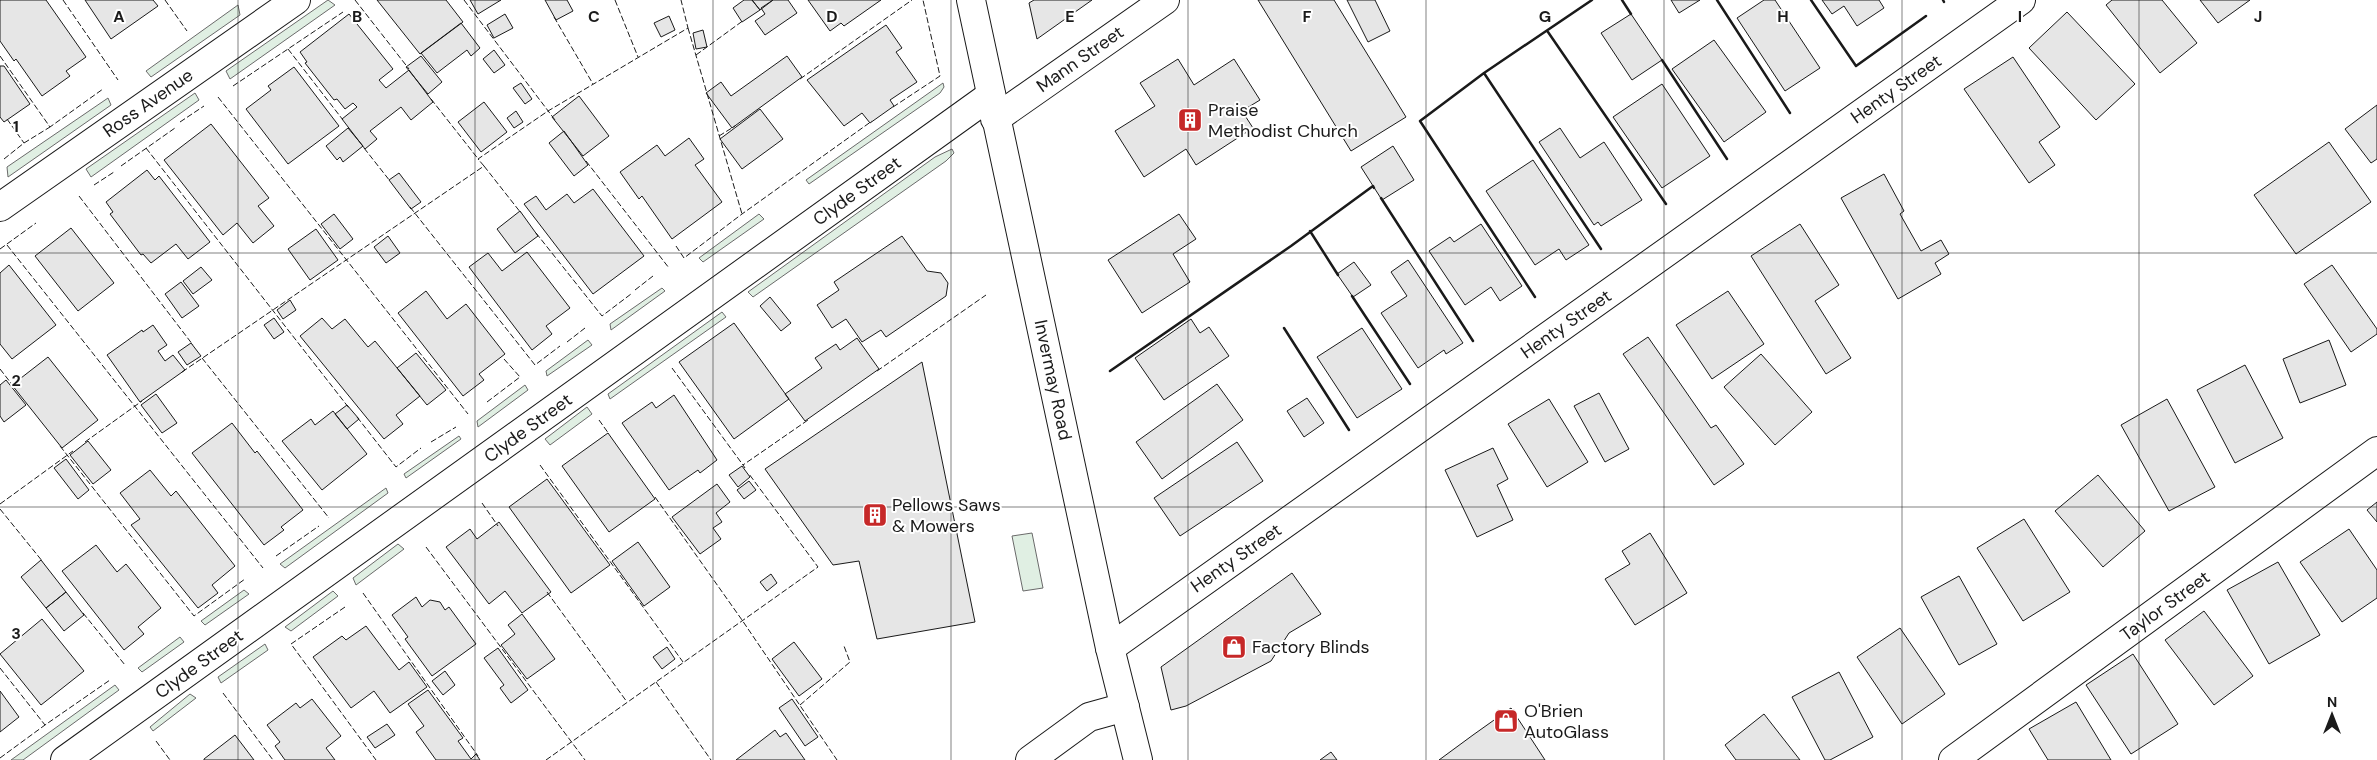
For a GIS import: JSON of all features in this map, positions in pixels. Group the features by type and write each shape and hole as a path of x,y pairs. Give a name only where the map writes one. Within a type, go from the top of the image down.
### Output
{"street":[{"name":"Ross Avenue","path":"0,207 296,0"},
{"name":"Invermay Road","path":"971,0 1110,648 1138,760"},
{"name":"Mann Street","path":"993,107 1165,0"},
{"name":"Henty Street","path":"1110,648 2021,0"},
{"name":"Clyde Street","path":"65,760 993,107"},
{"name":"Taylor Street","path":"1953,760 2377,451"},
{"path":"1030,760 1089,717 1125,707"}],"green space":[{"path":"328,0 335,5 230,79 226,71"},
{"path":"238,5 240,15 151,77 146,71"},
{"path":"943,83 944,87 940,93 809,184 806,180"},
{"path":"195,93 199,100 91,177 86,169"},
{"path":"108,98 111,105 8,177 7,167"},
{"path":"952,149 954,153 946,161 753,297 748,292 935,157"},
{"path":"759,214 764,219 703,262 699,258"},
{"path":"662,288 665,291 611,330 610,324"},
{"path":"722,312 726,317 610,399 608,394"},
{"path":"588,340 592,345 547,376 546,371"},
{"path":"525,385 528,390 478,427 477,421"},
{"path":"587,407 592,414 550,445 545,439"},
{"path":"459,436 461,439 406,478 404,474"},
{"path":"386,488 388,493 285,568 280,564"},
{"path":"1032,533 1043,588 1023,591 1012,536"},
{"path":"398,544 404,549 356,585 353,578"},
{"path":"244,590 249,594 205,625 201,621"},
{"path":"333,591 338,596 291,631 285,627"},
{"path":"180,637 184,642 142,672 138,668"},
{"path":"265,644 268,650 221,683 218,677"},
{"path":"115,685 119,690 23,760 11,760"},
{"path":"190,694 196,698 153,731 150,727"}],"building":[{"path":"0,0 46,0 86,57 66,71 70,76 42,96 16,59 14,61 0,41"},
{"path":"85,0 153,0 158,6 111,39"},
{"path":"377,0 446,0 463,22 420,54"},
{"path":"470,0 501,0 478,14"},
{"path":"545,0 567,0 573,11 556,20"},
{"path":"744,0 752,0 760,10 742,22 733,8"},
{"path":"752,0 773,0 760,10"},
{"path":"773,0 788,0 797,13 765,35 755,21 765,14 761,8"},
{"path":"808,0 881,0 844,26 841,23 830,31"},
{"path":"1034,0 1092,0 1037,39 1029,3"},
{"path":"1258,0 1334,0 1406,117 1351,151"},
{"path":"1347,0 1375,0 1390,31 1368,42"},
{"path":"1671,0 1700,0 1679,13"},
{"path":"1764,0 1775,0 1820,68 1785,91 1737,18"},
{"path":"1822,0 1879,0 1884,8 1857,26 1844,6 1832,14"},
{"path":"2112,0 2162,0 2197,43 2160,73 2106,5"},
{"path":"2200,0 2250,0 2218,23"},
{"path":"2067,12 2135,84 2096,120 2029,48"},
{"path":"349,14 393,69 379,80 386,88 409,70 433,102 411,120 401,107 370,131 377,139 365,149 342,119 357,107 353,103 345,109 337,99 334,100 305,63 307,62 300,52"},
{"path":"505,14 513,28 494,38 487,25"},
{"path":"1631,14 1662,60 1632,80 1601,33"},
{"path":"669,16 675,30 661,37 654,23"},
{"path":"461,23 480,48 471,56 467,50 437,73 421,53"},
{"path":"886,25 902,48 896,52 917,82 890,100 894,106 870,123 862,113 844,126 807,80"},
{"path":"703,30 707,47 696,49 693,33"},
{"path":"1714,40 1766,112 1724,142 1672,69"},
{"path":"494,50 505,65 494,73 483,59"},
{"path":"421,56 442,82 428,94 406,67"},
{"path":"787,56 802,77 732,128 706,93 721,82 731,96"},
{"path":"2013,57 2060,127 2039,142 2055,165 2029,183 1964,89"},
{"name":"Praise Methodist Church","path":"1178,59 1194,85 1234,59 1260,100 1242,111 1253,128 1196,165 1186,149 1144,177 1115,131 1155,106 1140,83"},
{"path":"0,66 4,66 30,104 4,122 0,117"},
{"path":"294,67 339,126 288,164 246,109 271,90 268,86"},
{"path":"521,83 532,99 525,104 513,88"},
{"path":"1662,84 1710,156 1662,188 1613,117"},
{"path":"579,96 609,136 583,156 552,117"},
{"path":"484,102 507,132 481,152 458,122"},
{"path":"2377,105 2377,159 2371,163 2345,129"},
{"path":"760,109 783,139 742,169 720,139"},
{"path":"516,111 523,122 514,128 507,118"},
{"path":"211,124 269,198 258,206 274,226 253,243 237,223 223,235 164,160"},
{"path":"348,128 363,146 343,162 340,157 337,160 326,146"},
{"path":"1560,128 1580,158 1604,142 1642,200 1601,226 1598,222 1594,225 1539,142"},
{"path":"564,131 588,165 574,176 549,143"},
{"path":"689,138 704,159 695,165 722,202 672,239 642,196 639,199 620,172 657,145 665,156"},
{"path":"2329,142 2371,202 2296,254 2254,195"},
{"path":"1393,146 1414,180 1382,200 1361,167"},
{"path":"1533,160 1589,245 1566,260 1559,249 1535,265 1486,191"},
{"path":"147,170 155,180 159,176 210,242 188,259 176,244 151,263 143,254 141,255 110,214 113,212 106,202"},
{"path":"399,173 421,202 411,209 389,180"},
{"path":"1884,174 1904,211 1900,214 1921,251 1941,240 1949,254 1935,263 1941,274 1898,299 1841,198"},
{"path":"593,189 644,256 593,294 524,204 536,196 546,210 567,194 574,203"},
{"path":"520,211 538,236 515,253 497,229"},
{"path":"334,214 353,239 340,249 321,224"},
{"path":"1179,214 1196,239 1173,254 1190,282 1142,313 1108,260"},
{"path":"1481,224 1522,286 1500,301 1491,287 1465,305 1429,251 1450,237 1454,242"},
{"path":"1800,224 1839,285 1815,301 1851,358 1826,374 1751,256"},
{"path":"71,228 114,283 78,311 35,256"},
{"path":"316,229 338,260 310,280 288,249"},
{"path":"388,236 400,253 386,263 374,247"},
{"path":"902,236 927,271 941,273 948,283 946,296 886,337 881,330 862,342 846,319 832,328 817,305 839,290 834,282"},
{"path":"527,252 570,308 546,326 552,334 532,350 469,267 488,253 502,271"},
{"path":"1408,260 1463,343 1446,354 1444,350 1418,368 1381,313 1407,296 1391,272"},
{"path":"1354,262 1371,285 1353,297 1337,274"},
{"path":"9,265 56,325 12,359 0,344 0,273"},
{"path":"2332,265 2377,329 2377,334 2351,352 2304,284"},
{"path":"201,267 212,280 193,294 183,281"},
{"path":"181,282 199,306 182,318 165,294"},
{"path":"426,291 447,319 466,304 505,354 479,374 484,380 463,396 398,313"},
{"path":"1728,291 1764,344 1712,379 1676,325"},
{"path":"770,297 791,323 781,331 760,306"},
{"path":"290,300 296,310 283,319 277,310"},
{"path":"274,318 284,332 274,339 264,325"},
{"path":"322,318 332,329 345,319 368,347 375,341 420,396 396,415 403,424 384,439 300,336"},
{"path":"1191,319 1200,333 1209,327 1229,356 1164,400 1135,358"},
{"path":"734,323 789,399 734,439 679,362"},
{"path":"153,325 167,345 158,351 165,361 173,355 185,370 140,402 107,355 142,330 143,332"},
{"path":"1362,328 1402,389 1357,418 1317,357"},
{"path":"1648,337 1711,428 1716,425 1744,464 1714,485 1623,354"},
{"path":"857,338 879,369 805,421 785,394 822,368 815,358 836,344 840,350"},
{"path":"2329,340 2346,385 2300,403 2283,359"},
{"path":"191,343 201,356 187,365 178,352"},
{"path":"416,353 446,390 427,405 397,368"},
{"path":"1761,354 1812,412 1775,445 1724,387"},
{"path":"48,357 98,420 62,448 12,385"},
{"name":"Pellows Saws & Mowers","path":"922,362 975,622 877,639 859,561 833,565 765,469"},
{"path":"2245,365 2283,438 2235,463 2197,390"},
{"path":"6,380 26,405 4,422 0,416 0,385"},
{"path":"1217,384 1243,420 1162,479 1136,442"},
{"path":"1599,393 1629,449 1605,462 1574,406"},
{"path":"156,394 177,423 162,433 141,405"},
{"path":"674,395 717,460 700,473 698,470 669,490 622,423 652,402 656,408"},
{"path":"1307,398 1324,423 1304,437 1287,411"},
{"path":"1549,399 1588,462 1547,487 1508,424"},
{"path":"2167,399 2215,487 2169,511 2121,425"},
{"path":"347,405 359,419 347,429 335,414"},
{"path":"333,411 367,454 322,490 282,441 311,419 315,425"},
{"path":"232,423 255,453 257,451 303,510 281,527 284,530 264,545 192,453"},
{"path":"608,433 655,499 609,532 562,466"},
{"path":"88,441 111,470 93,484 70,455"},
{"path":"1237,442 1263,481 1180,536 1154,498"},
{"path":"1493,448 1508,479 1497,485 1513,520 1477,537 1445,470"},
{"path":"66,459 89,490 78,499 54,468"},
{"path":"742,466 750,477 738,487 729,475"},
{"path":"150,470 171,496 176,491 235,566 212,585 218,593 198,608 131,525 140,519 120,493"},
{"path":"2098,475 2145,531 2103,567 2055,511"},
{"path":"547,479 610,565 571,593 509,507"},
{"path":"749,481 756,490 744,499 737,490"},
{"path":"717,484 730,502 716,513 722,522 713,528 721,539 700,554 672,517"},
{"path":"2377,502 2377,522 2367,510"},
{"path":"2024,519 2070,592 2023,621 1977,548"},
{"path":"499,522 551,592 522,613 505,591 489,604 446,547 470,529 477,539"},
{"path":"2349,529 2377,570 2377,598 2342,622 2300,562"},
{"path":"1650,533 1687,593 1635,625 1605,579 1630,564 1622,551"},
{"path":"638,542 670,587 644,606 612,561"},
{"path":"96,545 117,572 126,564 161,608 138,627 144,634 124,650 62,571"},
{"path":"41,560 66,592 46,608 21,577"},
{"path":"2278,562 2320,635 2269,664 2227,590"},
{"name":"Factory Blinds","path":"1292,573 1321,614 1289,633 1271,661 1186,706 1171,710 1161,667"},
{"path":"771,574 777,583 767,591 760,582"},
{"path":"1959,576 1997,644 1959,665 1921,597"},
{"path":"66,592 84,615 64,631 46,608"},
{"path":"416,597 422,607 430,600 440,602 445,610 449,607 476,644 432,676 405,639 408,637 392,615"},
{"path":"2204,611 2253,676 2214,705 2165,640"},
{"path":"522,614 555,659 527,679 501,645 515,634 508,625"},
{"path":"42,619 84,671 41,705 0,654"},
{"path":"366,626 399,670 409,662 427,687 390,713 374,691 351,708 313,657 342,636 346,640"},
{"path":"1900,628 1945,694 1902,724 1857,657"},
{"path":"794,642 822,679 799,696 772,659"},
{"path":"667,647 675,659 662,669 653,657"},
{"path":"498,648 528,690 511,703 500,688 504,685 484,658"},
{"path":"2133,654 2178,724 2131,754 2086,685"},
{"path":"445,671 455,685 443,695 432,681"},
{"path":"1839,672 1873,737 1830,760 1825,760 1792,697"},
{"path":"428,690 463,738 458,741 471,759 476,754 480,760 436,760 416,732 424,726 408,704"},
{"path":"0,691 19,717 0,732"},
{"path":"312,699 341,736 326,748 335,760 285,760 275,746 280,742 267,725 296,703 300,708"},
{"path":"792,699 818,737 805,746 779,708"},
{"path":"2076,702 2111,760 2048,760 2029,729"},
{"name":"O'Brien AutoGlass","path":"1511,708 1545,760 1439,760 1473,735"},
{"path":"1764,714 1800,760 1736,760 1725,745"},
{"path":"387,724 395,735 375,748 367,737"},
{"path":"775,730 780,737 786,733 805,760 736,760"},
{"path":"235,735 254,760 204,760 204,759"},
{"path":"1331,752 1337,760 1320,760"}],"fence":[{"path":"63,0 118,80"},
{"path":"165,0 187,31"},
{"path":"355,0 409,69"},
{"path":"464,0 555,120"},
{"path":"615,0 638,57"},
{"path":"182,372 484,166 478,159 548,111 688,28 681,0"},
{"path":"800,79 912,0"},
{"path":"893,107 940,76 923,0"},
{"path":"233,86 343,12"},
{"path":"554,17 593,84"},
{"path":"696,55 744,20"},
{"path":"688,28 742,214"},
{"path":"288,49 343,120"},
{"path":"0,56 50,127 103,89"},
{"path":"218,97 468,414"},
{"path":"431,99 479,160"},
{"path":"180,122 204,106"},
{"path":"7,119 24,143"},
{"path":"676,246 684,258 872,121"},
{"path":"719,136 735,126"},
{"path":"4,159 24,143 50,127"},
{"path":"121,166 175,128"},
{"path":"146,148 349,408"},
{"path":"364,148 390,181"},
{"path":"586,161 669,268"},
{"path":"484,166 521,213"},
{"path":"94,185 114,172"},
{"path":"79,196 193,345"},
{"path":"410,207 535,365 560,346"},
{"path":"0,249 36,223"},
{"path":"536,233 602,316 631,294"},
{"path":"7,245 263,568"},
{"path":"635,290 653,276"},
{"path":"877,371 986,295"},
{"path":"567,342 585,328"},
{"path":"202,358 329,518"},
{"path":"487,402 520,377 504,359"},
{"path":"672,368 743,465"},
{"path":"0,369 14,387"},
{"path":"85,442 142,401"},
{"path":"357,417 396,467 421,448"},
{"path":"599,420 609,434"},
{"path":"745,468 743,465 808,420"},
{"path":"431,442 456,427"},
{"path":"60,446 194,616 245,579"},
{"path":"0,504 73,451"},
{"path":"540,465 683,662"},
{"path":"546,760 818,567 749,474"},
{"path":"655,497 742,620 837,760"},
{"path":"482,503 498,526"},
{"path":"0,509 43,562"},
{"path":"276,556 319,526"},
{"path":"426,547 585,760"},
{"path":"547,592 627,702"},
{"path":"363,593 478,756"},
{"path":"345,607 291,644 376,760"},
{"path":"83,613 125,665"},
{"path":"800,705 850,662 844,646"},
{"path":"0,668 45,725 110,680"},
{"path":"656,682 711,760"},
{"path":"223,693 273,760"},
{"path":"0,758 45,725"},
{"path":"156,741 170,760"}],"wall":[{"path":"1535,297 1420,121 1484,73 1592,0"},
{"path":"1622,0 1631,14"},
{"path":"1717,0 1790,113"},
{"path":"1811,0 1856,66 1926,16"},
{"path":"1548,32 1666,204"},
{"path":"1662,60 1727,159"},
{"path":"1484,73 1601,249"},
{"path":"1110,371 1291,246 1373,186 1374,188"},
{"path":"1381,198 1473,341"},
{"path":"1310,231 1338,275"},
{"path":"1352,296 1410,384"},
{"path":"1284,328 1349,430"}],"place":[{"name":"Praise Methodist Church","path":"1190,120"},
{"name":"Pellows Saws & Mowers","path":"875,515"},
{"name":"Factory Blinds","path":"1234,647"},
{"name":"O'Brien AutoGlass","path":"1506,721"}]}
